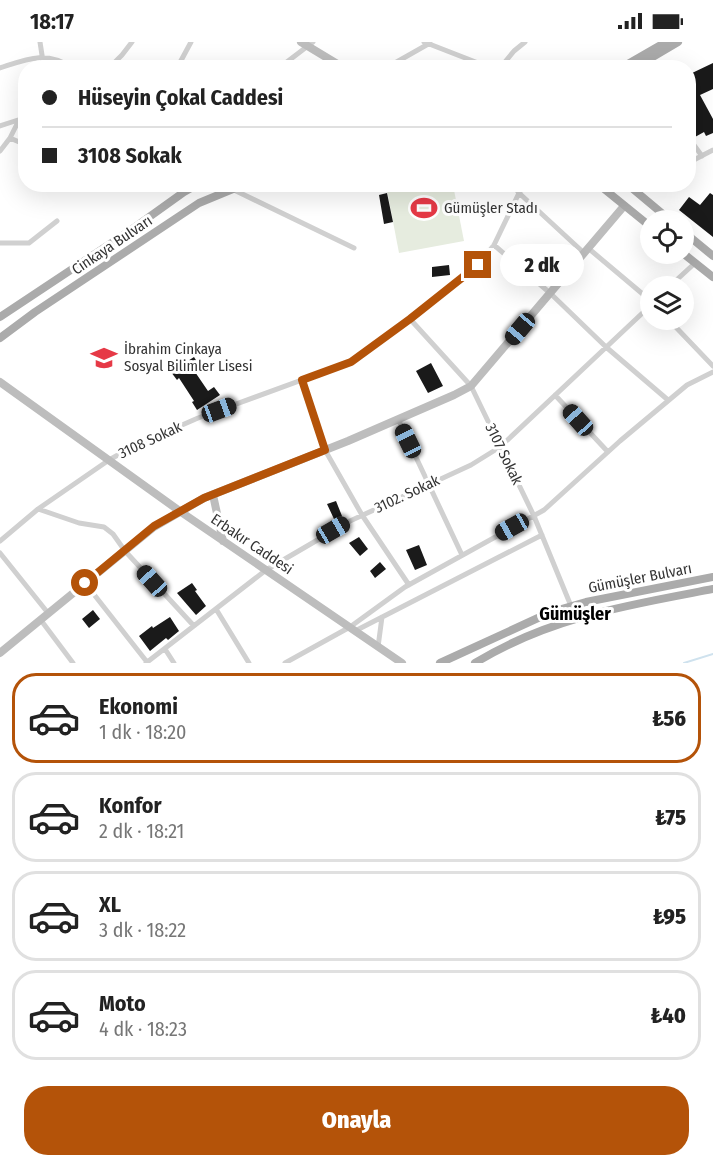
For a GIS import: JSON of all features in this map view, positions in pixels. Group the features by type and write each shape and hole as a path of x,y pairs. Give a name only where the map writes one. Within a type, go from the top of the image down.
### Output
{"main road":[{"path":"648,60 678,42"},
{"path":"634,60 663,43"},
{"name":"Cinkaya Bulvarı","path":"0,317 184,192"},
{"name":"Cinkaya Bulvarı","path":"0,338 35,312 199,203 220,192"},
{"path":"607,192 640,218"},
{"path":"637,193 658,210"},
{"path":"694,240 713,256"},
{"path":"695,263 713,277"},
{"name":"Gümüşler Bulvarı","path":"440,663 551,612 586,602 713,577"},
{"name":"Gümüşler Bulvarı","path":"475,663 535,633 563,622 610,609 713,589"}],"street":[{"path":"40,42 43,60"},
{"path":"117,60 132,42"},
{"path":"183,60 191,42"},
{"path":"507,60 525,42"},
{"path":"399,60 428,43 471,60"},
{"path":"288,60 307,44 332,60"},
{"path":"25,60 42,57 56,60"},
{"path":"0,68 18,62"},
{"path":"0,126 18,120"},
{"path":"0,151 18,122"},
{"path":"10,138 18,142"},
{"path":"696,148 702,156"},
{"path":"696,159 713,150"},
{"path":"240,192 354,248"},
{"path":"519,193 640,294"},
{"name":"3108 Sokak","path":"0,541 38,509 109,460 132,447 198,418 351,362 478,265 494,245 519,193"},
{"path":"0,653 154,526 213,495 325,450 471,386 624,206"},
{"path":"0,243 29,243 57,221"},
{"path":"494,245 668,400"},
{"path":"681,276 695,263"},
{"name":"3102. Sokak","path":"147,663 266,570 362,515 471,465 500,447 640,314"},
{"name":"3107 Sokak","path":"410,319 471,386 534,516 571,606"},
{"path":"679,330 713,366"},
{"path":"352,629 409,585 544,510 668,400 687,385 713,372"},
{"path":"302,380 325,450 362,515 409,585"},
{"name":"Erbakır Caddesi","path":"0,382 181,512 402,663"},
{"path":"555,395 608,452"},
{"path":"398,419 462,555"},
{"path":"213,495 223,541"},
{"path":"38,509 79,523 104,527 113,534 125,551 194,626"},
{"path":"285,663 352,629 382,617 542,535"},
{"path":"0,553 48,613"},
{"path":"85,583 147,663"},
{"path":"216,609 249,663"},
{"path":"378,647 382,617"},
{"path":"40,619 73,663"},
{"path":"165,649 174,663"}],"shaded area":[{"name":"Gümüşler Stadı","path":"387,192 454,192 464,241 399,253"}],"building":[{"path":"713,63 713,89 700,95 713,119 713,133 706,136 704,132 696,136 696,71"},
{"path":"387,193 393,222 384,224 379,195"},
{"path":"710,193 713,195 713,237 694,222 694,210 679,210 689,197 700,205"},
{"path":"449,265 450,275 432,277 432,267"},
{"path":"194,357 199,365 193,369 208,391 214,387 220,395 197,410 179,378 177,380 171,372"},
{"path":"431,363 443,386 428,393 416,371"},
{"path":"336,501 342,516 334,519 327,504"},
{"path":"359,537 368,549 360,556 349,543"},
{"path":"419,545 427,565 415,570 406,550"},
{"path":"380,562 386,569 375,578 370,571"},
{"path":"192,583 206,606 196,615 177,593"},
{"path":"93,610 100,619 89,628 82,619"},
{"path":"170,617 179,631 150,651 139,636"}],"waterway":[{"path":"684,663 713,654"}],"place":[{"name":"Gümüşler Stadı","path":"424,208"},
{"name":"İbrahim Cinkaya Sosyal Bilimler Lisesi","path":"104,358"}],"district":[{"name":"Gümüşler","path":"575,614"}],"route":[{"path":"85,583 154,526 204,498 325,450 302,380 351,362 478,265"}]}
